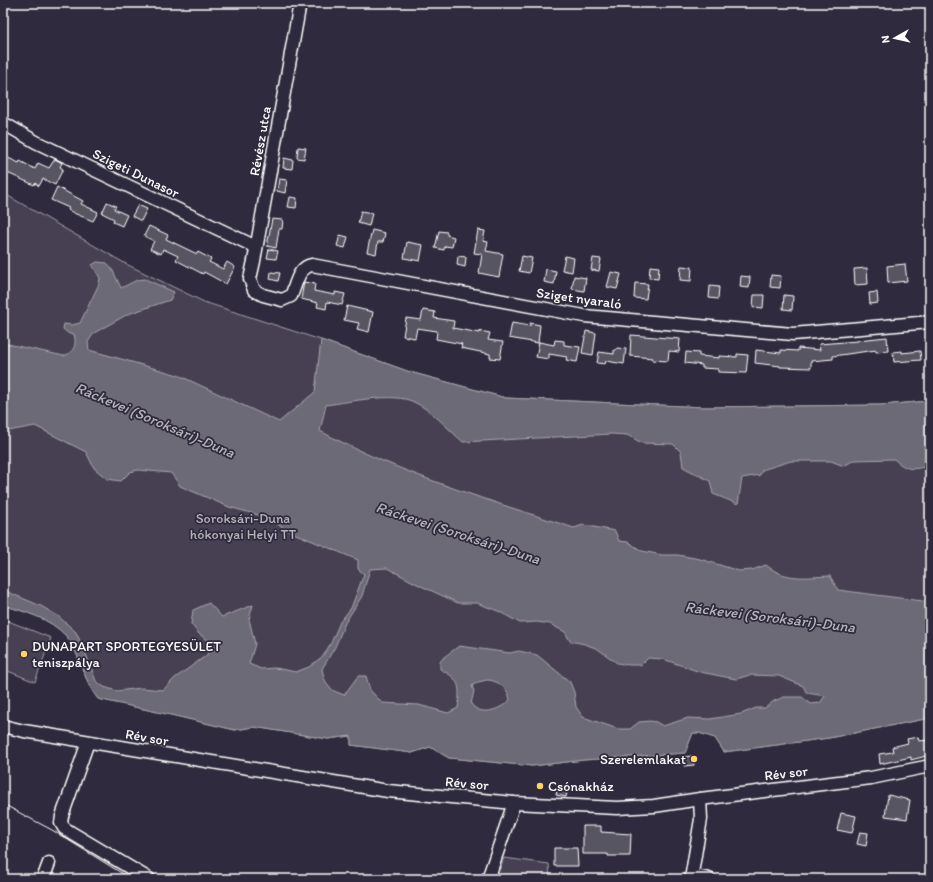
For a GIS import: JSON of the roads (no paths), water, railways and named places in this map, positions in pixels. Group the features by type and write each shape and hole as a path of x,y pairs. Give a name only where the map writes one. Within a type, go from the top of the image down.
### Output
{"street":[{"name":"Révész utca","path":"251,285 250,279 300,3"},
{"name":"Szigeti Dunasor","path":"3,123 36,142 256,248"},
{"name":"Sziget nyaraló","path":"251,285 254,290 263,295 282,300 291,296 299,274 306,266 312,265 584,316 793,334 930,322"},
{"name":"Rév sor","path":"3,726 88,742 388,791 514,803 617,808 654,806 871,778 930,766"},
{"path":"88,742 62,816 61,823 64,828 149,879"},
{"path":"700,799 701,819 691,877 709,879"},
{"path":"488,879 514,803"},
{"path":"43,879 48,863"}],"water":[{"name":"Ráckevei (Soroksári)-Duna","path":"97,262 107,263 113,271 121,288 137,280 145,279 174,292 170,300 128,314 94,333 88,342 89,350 178,375 279,422 315,392 321,340 410,372 506,398 704,407 881,405 930,401 930,466 907,468 894,459 854,460 844,466 831,461 791,461 762,470 760,475 742,478 738,504 713,494 710,481 683,467 681,452 673,444 642,443 627,435 612,434 463,442 434,415 421,406 405,399 395,398 371,399 326,405 320,431 381,460 477,496 574,528 583,525 615,531 619,541 628,542 642,551 662,555 678,555 700,559 739,571 752,570 766,565 781,574 788,576 830,576 838,590 930,602 930,718 829,738 724,752 715,738 699,733 693,733 685,753 584,760 532,766 449,758 430,747 412,753 351,745 351,736 328,739 254,727 235,730 98,699 87,680 74,647 66,636 45,620 3,605 3,590 41,606 58,616 76,632 96,681 104,687 117,691 141,688 163,690 175,678 207,655 212,643 199,634 191,624 193,610 209,603 222,617 253,605 249,619 255,644 249,664 261,669 275,668 296,672 309,667 323,656 331,643 340,622 351,608 364,574 358,569 358,560 291,532 262,516 229,507 180,486 171,473 138,470 130,472 121,481 107,479 94,468 86,452 35,426 3,432 3,343 64,356 70,352 75,345 74,334 69,334 63,329 64,324 72,325 80,323 99,284 100,278 92,265","holes":["387,568 458,603 477,603 498,611 520,623 537,622 550,624 565,632 570,641 585,644 598,649 617,663 641,665 648,658 663,659 700,672 736,679 750,675 779,676 803,686 807,693 825,696 820,703 810,704 802,697 784,697 774,701 765,708 756,708 741,714 710,719 688,718 663,726 656,722 639,722 630,729 618,729 583,717 576,707 574,692 570,682 537,655 519,651 510,653 459,646 444,657 440,662 440,669 455,680 459,689 458,708 448,713 419,705 382,703 370,690 366,676 358,676 344,695 334,691 328,686 322,669 335,647 345,623 362,596 370,569","487,680 499,683 508,692 510,700 501,707 490,711 480,710 471,704 474,691 472,686 478,682"]}],"tram line":[{"path":"3,804 52,830 131,879"}],"place":[{"name":"DUNAPART SPORTEGYESÜLET teniszpálya","path":"24,654"},
{"name":"Szerelemlakat","path":"694,759"},
{"name":"Csónakház","path":"540,786"}],"park label":[{"name":"Soroksári-Duna hókonyai Helyi TT","path":"243,526"}]}
